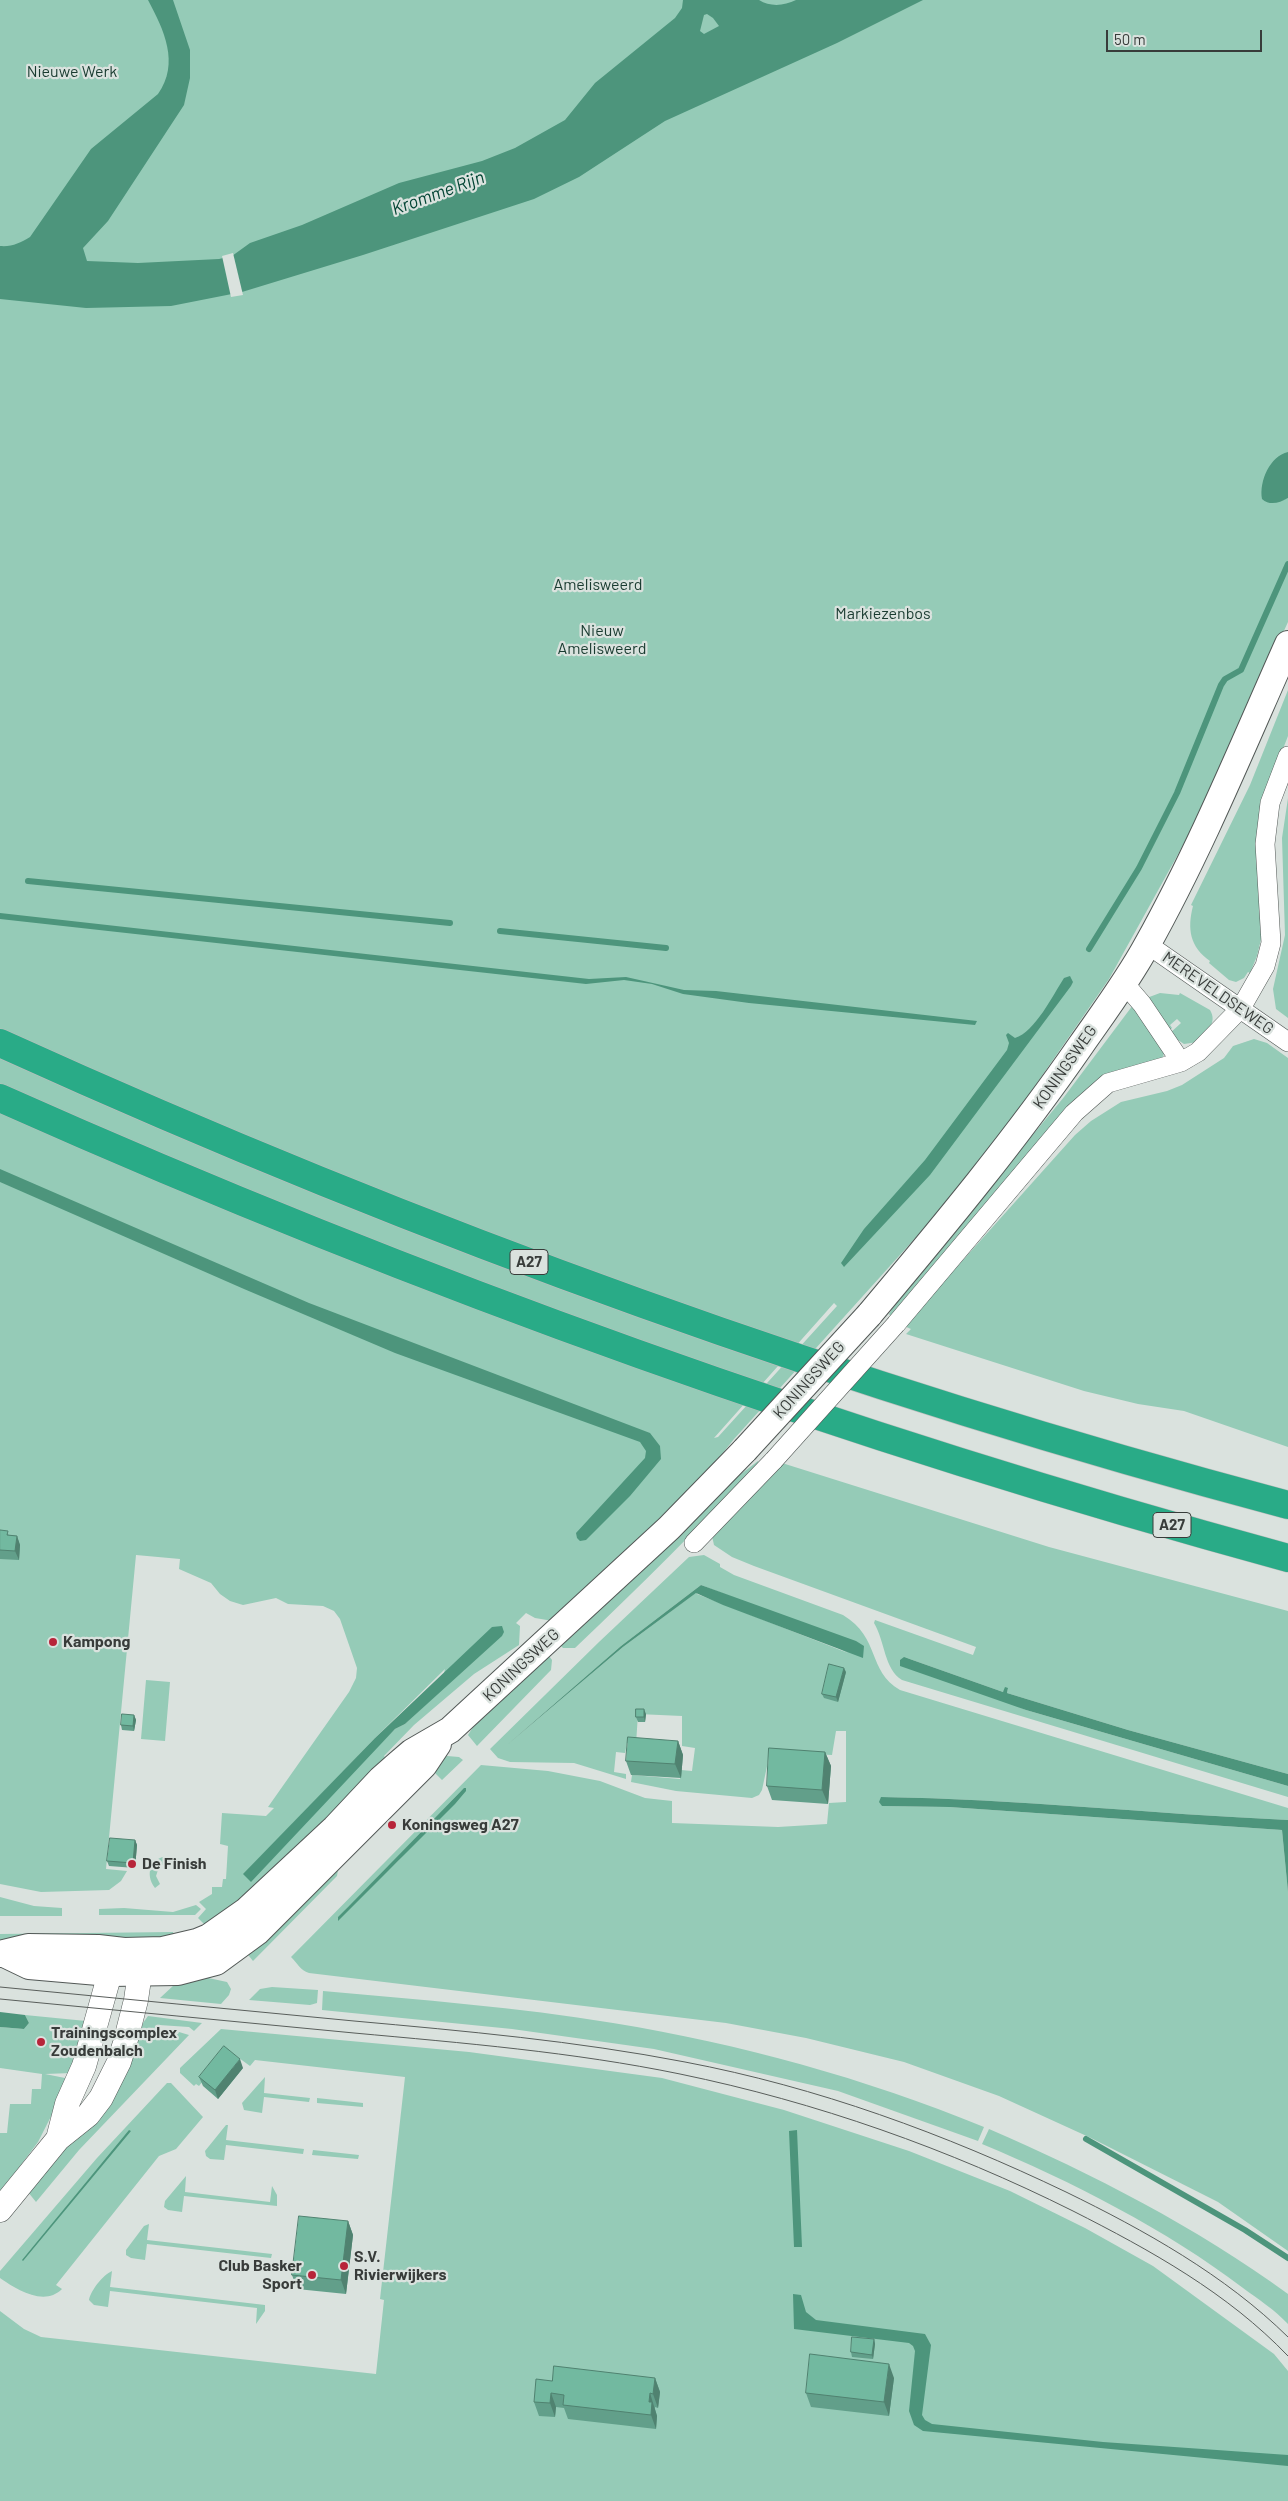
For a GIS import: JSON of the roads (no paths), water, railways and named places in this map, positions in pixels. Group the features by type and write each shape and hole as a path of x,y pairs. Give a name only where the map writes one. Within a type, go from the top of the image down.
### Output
{"highway":[{"name":"A27","path":"0,1043 255,1155 372,1202 671,1314 922,1399 1036,1434 1288,1505"},
{"name":"A27","path":"0,1098 116,1149 354,1248 662,1364 916,1449 1065,1495 1288,1558"}],"main road":[{"name":"KONINGSWEG","path":"117,1962 140,1972 178,1972 216,1962 249,1924 424,1765 446,1734 670,1528 745,1450 869,1315 974,1190 1051,1088 1124,983 1148,944 1212,816 1288,644"},
{"name":"KONINGSWEG","path":"117,1962 197,1942 249,1924"},
{"path":"2,1954 28,1948 98,1948 117,1962"}],"street":[{"name":"KONINGSWEG","path":"694,1543 774,1460 896,1324 1074,1113 1108,1083 1181,1062 1198,1052 1241,1008 1265,966 1271,943 1265,844 1270,803 1288,756"},
{"name":"MEREVELDSEWEG","path":"1148,944 1288,1042"},
{"path":"1124,983 1142,1004 1181,1062"},
{"path":"58,2138 67,2104 87,2057 117,1962"},
{"path":"0,2210 58,2138 88,2115 110,2082 129,2030 140,1972"}],"water":[{"name":"Kromme Rijn","path":"148,0 173,0 190,50 190,78 184,105 108,221 83,248 87,261 138,263 219,259 232,256 250,243 302,225 399,183 482,161 515,148 565,120 595,83 675,18 682,8 683,0 759,0 777,5 787,4 796,0 923,0 837,43 665,121 579,177 534,199 363,255 242,292 171,306 86,308 0,299 0,246 16,244 30,237 91,149 158,94 165,82 169,59 167,47 164,35","holes":["707,14 719,26 704,34 700,31 704,15"]},
{"path":"1288,452 1288,498 1275,503 1265,501 1262,499 1262,485 1267,470 1276,458"},
{"path":"0,913 589,979 626,977 684,990 716,991 977,1021 975,1025 749,1003 683,994 652,984 624,980 586,984 0,919"},
{"path":"1070,976 1073,982 1071,986 930,1175 844,1267 841,1263 864,1229 925,1160 1007,1050 1009,1043 1006,1035 1008,1033 1015,1038 1030,1028 1043,1012 1064,978"},
{"path":"0,1169 309,1303 650,1433 660,1446 661,1459 630,1496 586,1540 580,1541 576,1533 645,1458 646,1451 640,1442 395,1353 244,1289 0,1182"},
{"path":"701,1585 856,1641 864,1646 863,1658 696,1593 623,1647 507,1745 621,1646"},
{"path":"502,1626 504,1632 502,1636 405,1724 395,1729 251,1882 243,1874 375,1738 492,1627"},
{"path":"904,1657 1003,1692 1005,1687 1008,1688 1007,1693 1128,1730 1288,1774 1288,1786 1026,1710 900,1666 900,1660"},
{"path":"466,1788 466,1791 455,1804 338,1921 338,1917"},
{"path":"881,1797 932,1798 1288,1820 1288,1892 1282,1830 949,1807 882,1806 879,1802"},
{"path":"0,2012 25,2015 29,2023 24,2029 0,2027"},
{"path":"129,2130 131,2131 23,2261 22,2260"},
{"path":"797,2130 802,2247 794,2247 789,2131"},
{"path":"793,2294 801,2295 806,2312 816,2320 925,2334 931,2345 922,2415 925,2420 932,2424 1103,2442 1288,2455 1288,2466 923,2431 914,2425 909,2411 915,2351 913,2346 909,2343 794,2329"}],"waterway":[{"path":"1089,949 1139,868 1177,793 1221,685 1225,679 1241,670 1288,564"},
{"path":"28,881 450,923"},
{"path":"500,931 666,948"},
{"path":"1086,2139 1245,2230 1288,2258"}],"tram line":[{"path":"0,1987 562,2042 685,2062 783,2085 832,2099 927,2132 1066,2192 1154,2238 1211,2274 1264,2315 1288,2337"},
{"path":"0,1999 559,2054 640,2066 731,2085 781,2098 831,2113 930,2148 1026,2188 1073,2211 1131,2241 1187,2274 1240,2312 1288,2356"}],"place":[{"name":"Kampong","path":"53,1642"},
{"name":"Koningsweg A27","path":"392,1825"},
{"name":"De Finish","path":"132,1864"},
{"name":"Trainingscomplex Zoudenbalch","path":"41,2042"},
{"name":"S.V. Rivierwijkers","path":"344,2266"},
{"name":"Club Basker Sport","path":"312,2275"}],"park label":[{"name":"Nieuwe Werk","path":"72,72"},
{"name":"Amelisweerd","path":"598,585"},
{"name":"Markiezenbos","path":"883,614"},
{"name":"Nieuw Amelisweerd","path":"602,640"}]}
